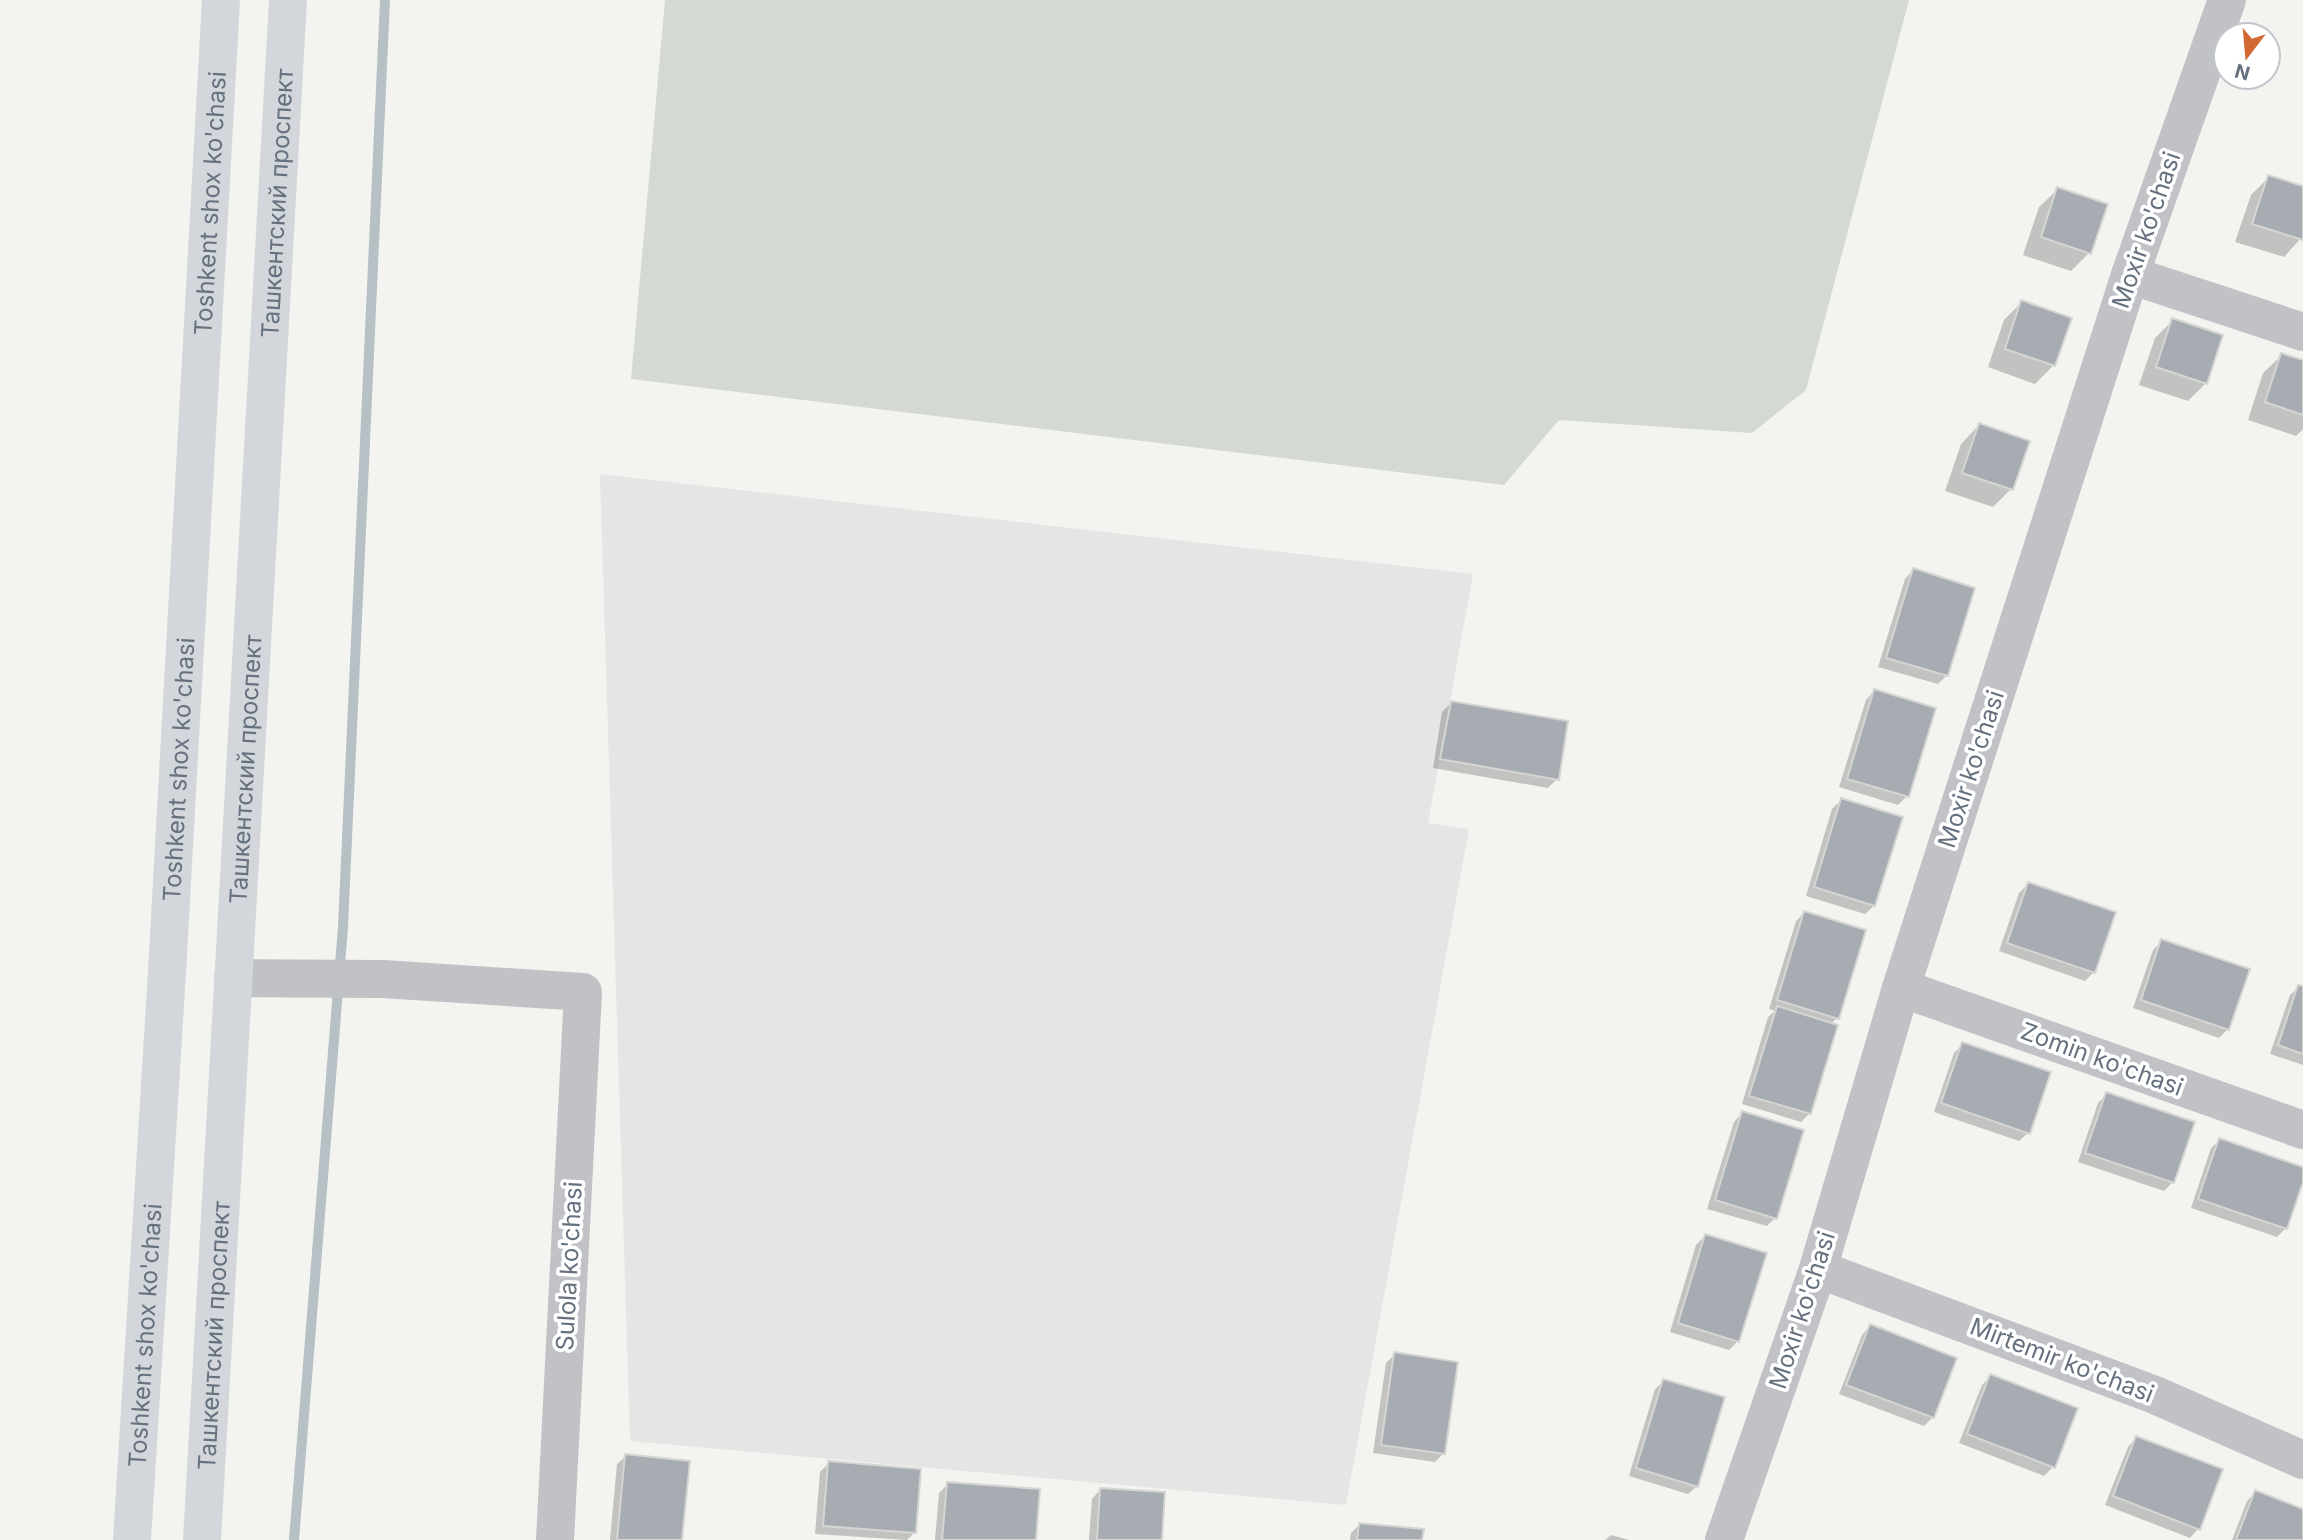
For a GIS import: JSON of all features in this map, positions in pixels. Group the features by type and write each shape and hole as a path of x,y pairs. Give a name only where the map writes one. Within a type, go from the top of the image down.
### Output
{"highway":[{"name":"Toshkent shox ko'chasi","path":"132,1540 167,972 221,0"},
{"name":"Ташкентский проспект","path":"202,1540 288,0"}],"street":[{"name":"Moxir ko'chasi","path":"1724,1540 1818,1269 1901,988 2130,275 2227,0"},
{"path":"2130,275 2303,332"},
{"name":"Sulola ko'chasi","path":"233,978 383,979 583,992 555,1540"},
{"name":"Zomin ko'chasi","path":"1901,988 2303,1130"},
{"name":"Mirtemir ko'chasi","path":"1818,1269 2155,1395 2303,1460"}],"shaded area":[{"path":"665,0 1909,0 1806,390 1752,433 1559,420 1504,485 631,379"},
{"path":"600,474 1473,574 1428,823 1469,829 1346,1505 630,1441"}],"building":[{"path":"2268,175 2303,186 2303,240 2252,224"},
{"path":"2057,187 2108,204 2091,254 2041,237"},
{"path":"2021,300 2072,318 2055,366 2005,349"},
{"path":"2172,318 2223,335 2207,384 2156,367"},
{"path":"2281,353 2303,360 2303,415 2265,402"},
{"path":"1979,423 2030,441 2013,490 1962,473"},
{"path":"1913,568 1975,588 1948,676 1886,658"},
{"path":"1874,689 1936,708 1909,797 1847,779"},
{"path":"1451,701 1568,721 1559,780 1440,759"},
{"path":"1841,798 1903,817 1875,906 1814,887"},
{"path":"2028,882 2116,912 2095,973 2007,943"},
{"path":"1804,911 1866,930 1839,1019 1777,1000"},
{"path":"2161,939 2250,969 2229,1030 2141,1000"},
{"path":"2298,985 2303,986 2303,1054 2278,1045"},
{"path":"1777,1006 1838,1025 1811,1114 1749,1096"},
{"path":"1962,1042 2051,1072 2030,1134 1941,1103"},
{"path":"2106,1092 2195,1122 2174,1183 2085,1153"},
{"path":"1742,1111 1804,1130 1777,1219 1715,1200"},
{"path":"2219,1138 2303,1167 2303,1182 2287,1229 2198,1199"},
{"path":"1705,1234 1767,1253 1739,1342 1678,1323"},
{"path":"1870,1324 1957,1358 1934,1418 1846,1385"},
{"path":"1394,1352 1458,1362 1445,1454 1381,1445"},
{"path":"1990,1374 2078,1408 2055,1468 1967,1434"},
{"path":"1663,1379 1725,1397 1698,1487 1636,1468"},
{"path":"2136,1436 2223,1469 2200,1530 2113,1496"},
{"path":"625,1454 690,1461 682,1540 617,1540"},
{"path":"828,1461 921,1469 916,1533 823,1526"},
{"path":"947,1482 1040,1489 1036,1540 942,1540"},
{"path":"1100,1488 1165,1492 1162,1540 1097,1540"},
{"path":"2255,1490 2303,1509 2303,1540 2236,1540"},
{"path":"1359,1523 1424,1529 1422,1540 1357,1540"}],"waterway":[{"path":"294,1540 343,927 385,0"}]}
